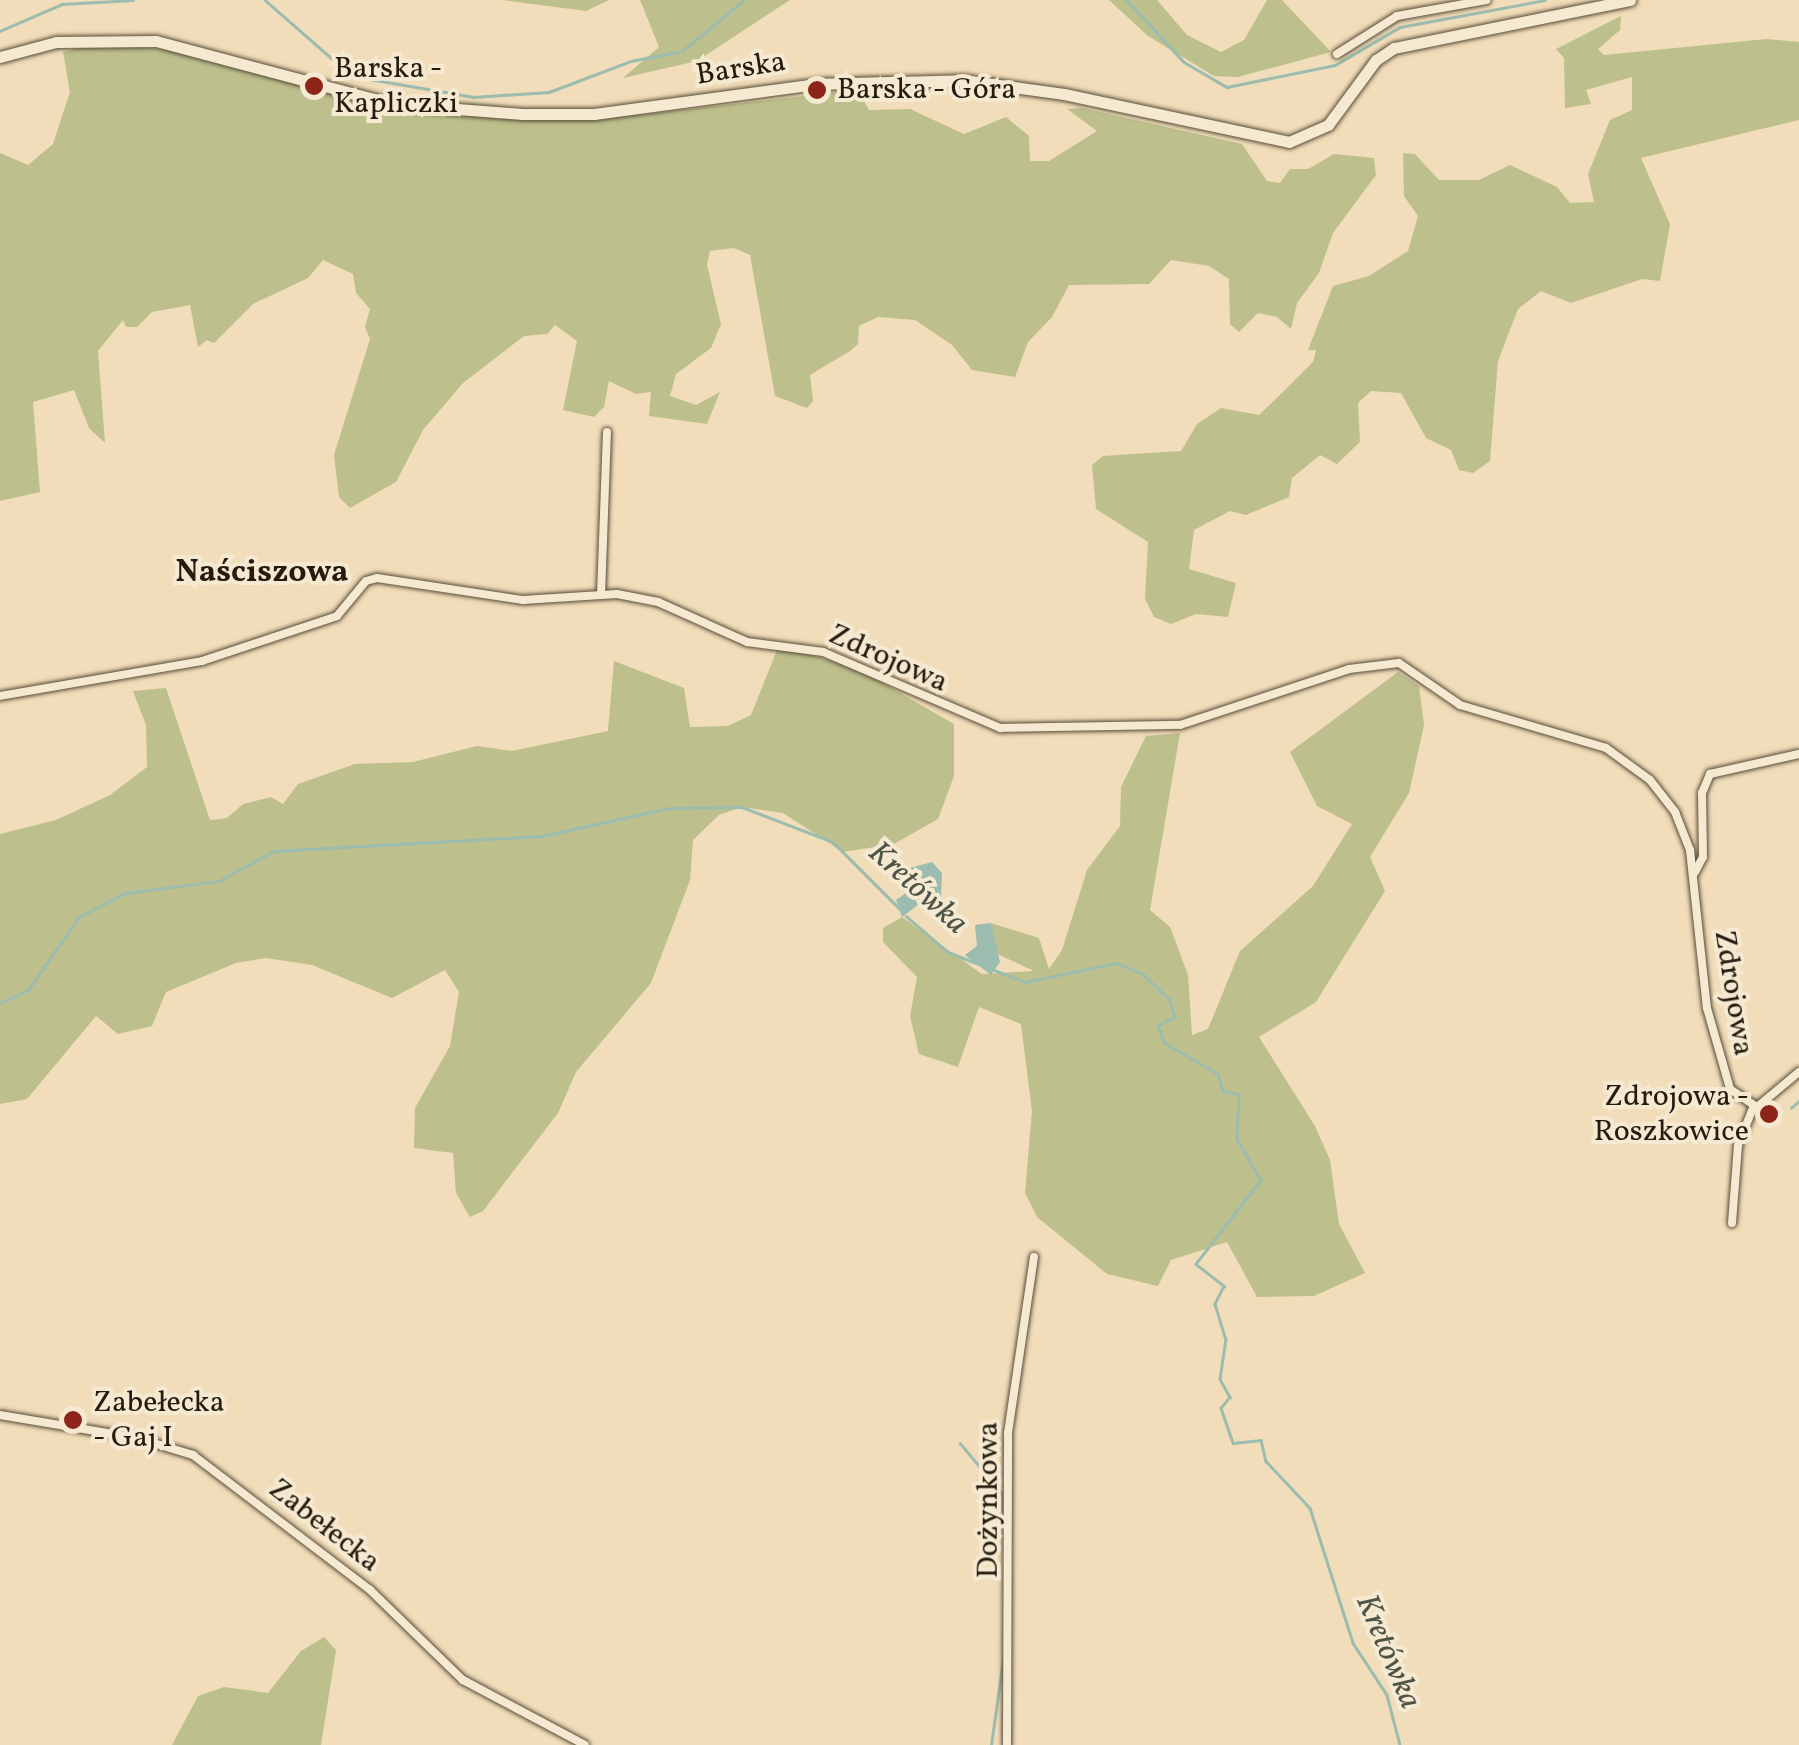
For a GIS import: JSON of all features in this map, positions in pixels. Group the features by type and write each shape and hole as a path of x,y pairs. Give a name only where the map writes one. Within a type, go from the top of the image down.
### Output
{"street":[{"path":"1337,54 1398,16 1487,0"},
{"name":"Barska","path":"0,57 56,42 156,41 215,51 392,104 524,114 594,114 815,84 963,80 1064,94 1289,142 1328,125 1376,60 1394,48 1630,0"},
{"path":"601,595 606,432"},
{"name":"Zdrojowa","path":"0,696 202,661 337,616 377,578 523,600 601,595 658,602 747,642 822,652 1000,728 1180,725 1349,669 1398,663 1460,704 1606,748 1634,766 1675,812 1695,872 1718,1058 1730,1089 1753,1108 1799,1072"},
{"name":"Zdrojowa","path":"1695,872 1703,858 1702,793 1710,774 1799,754"},
{"path":"1732,1224 1738,1145 1753,1108"},
{"name":"Dożynkowa","path":"1007,1745 1008,1432 1034,1257"},
{"name":"Zabełecka","path":"0,1415 137,1438 193,1455 370,1590 462,1680 585,1745"}],"green space":[{"path":"502,0 609,0 586,11"},
{"path":"640,0 790,0 697,61 623,78 659,47"},
{"path":"1109,0 1157,0 1187,35 1221,52 1244,40 1267,0 1282,0 1331,52 1238,77 1214,76 1148,36"},
{"path":"1621,16 1620,30 1598,49 1604,55 1766,39 1799,42 1799,120 1641,158 1670,224 1660,281 1642,279 1571,303 1541,291 1518,309 1498,361 1490,461 1473,473 1459,470 1451,450 1426,438 1401,393 1371,391 1358,403 1360,442 1337,464 1320,455 1292,478 1289,497 1246,515 1230,511 1194,530 1189,569 1236,583 1228,617 1196,614 1171,624 1154,617 1145,599 1148,542 1096,509 1092,465 1103,456 1181,451 1197,424 1221,408 1259,415 1313,362 1316,350 1308,350 1333,286 1369,276 1408,251 1418,216 1404,196 1403,153 1415,154 1439,180 1479,180 1510,165 1557,187 1570,203 1594,202 1588,174 1610,120 1632,110 1632,77 1586,90 1591,104 1565,108 1564,58 1556,49"},
{"path":"97,44 177,50 391,112 600,119 858,90 869,110 910,109 964,134 1006,117 1029,136 1030,161 1049,161 1097,131 1067,109 1082,108 1242,144 1267,181 1280,183 1290,169 1308,169 1334,154 1374,158 1376,175 1333,233 1319,273 1297,303 1291,329 1277,317 1258,313 1239,332 1230,324 1229,279 1209,266 1171,260 1149,284 1069,285 1052,317 1028,342 1015,377 972,370 952,345 915,320 878,317 859,326 858,344 850,351 810,375 813,401 807,408 775,396 750,255 734,248 710,251 707,265 721,324 711,348 676,374 670,396 696,405 720,392 707,424 649,416 651,392 636,394 609,381 604,407 594,417 563,410 577,341 555,325 547,334 524,336 463,383 423,430 396,482 350,508 339,497 334,455 370,339 365,327 370,309 356,293 353,274 323,260 308,278 253,304 214,343 207,340 198,347 190,305 152,312 137,327 126,327 123,320 98,351 105,443 89,428 74,390 33,402 40,492 0,501 0,153 28,165 53,144 70,92 63,52"},
{"path":"779,645 860,670 954,724 954,776 938,819 894,844 843,852 783,813 742,807 719,815 693,840 690,880 651,983 576,1072 558,1113 483,1211 470,1217 456,1193 453,1153 414,1148 415,1108 450,1046 459,992 445,970 392,998 312,965 266,958 236,963 166,992 152,1026 118,1034 96,1016 27,1099 0,1104 0,834 56,820 110,795 147,767 146,725 133,691 166,688 210,820 227,818 243,804 271,797 283,804 298,784 355,764 413,762 477,746 512,751 608,731 614,661 684,688 690,727 728,726 751,715"},
{"path":"1398,672 1419,686 1424,725 1409,793 1370,857 1385,891 1316,1002 1259,1037 1315,1126 1330,1160 1339,1224 1365,1273 1314,1296 1257,1297 1227,1242 1171,1260 1158,1286 1107,1274 1037,1217 1025,1193 1032,1111 1021,1024 979,1007 958,1067 919,1054 910,1016 917,977 883,942 883,928 902,917 982,974 1034,971 995,953 991,923 1039,938 1049,969 1062,950 1087,870 1120,826 1121,787 1146,736 1180,733 1150,910 1170,927 1188,975 1192,1035 1208,1029 1240,951 1313,886 1352,824 1317,806 1290,752"},
{"path":"324,1637 336,1650 321,1745 172,1745 198,1696 224,1687 268,1693 301,1651"}],"water":[{"path":"932,862 942,873 941,897 927,898 902,917 896,900 906,893 903,870"},
{"path":"991,923 1000,962 991,975 965,955 977,946 975,925"}],"waterway":[{"path":"0,31 62,4 133,0"},
{"path":"265,0 352,76 473,97 549,92 631,61 682,51 744,0"},
{"path":"1127,0 1184,62 1227,87 1335,65 1400,27 1545,0"},
{"name":"Kretówka","path":"0,1003 28,990 79,917 125,893 219,881 274,851 542,836 669,808 742,807 833,842 901,910"},
{"name":"Kretówka","path":"906,916 948,952 1025,982 1116,963 1143,974 1170,1000 1175,1017 1158,1026 1165,1043 1218,1074 1223,1091 1239,1094 1237,1139 1261,1180 1196,1264 1224,1286 1215,1304 1226,1339 1220,1379 1230,1397 1221,1408 1233,1443 1261,1440 1266,1461 1310,1508 1353,1643 1387,1695 1400,1745"},
{"path":"1791,1108 1799,1101"},
{"path":"960,1443 1002,1493 1004,1521"},
{"path":"991,1745 1004,1652"}],"place":[{"name":"Barska - Kapliczki","path":"314,86"},
{"name":"Barska - Góra","path":"817,90"},
{"name":"Zdrojowa - Roszkowice","path":"1769,1114"},
{"name":"Zabełecka - Gaj I","path":"73,1420"}],"district":[{"name":"Naściszowa","path":"262,573"}]}
